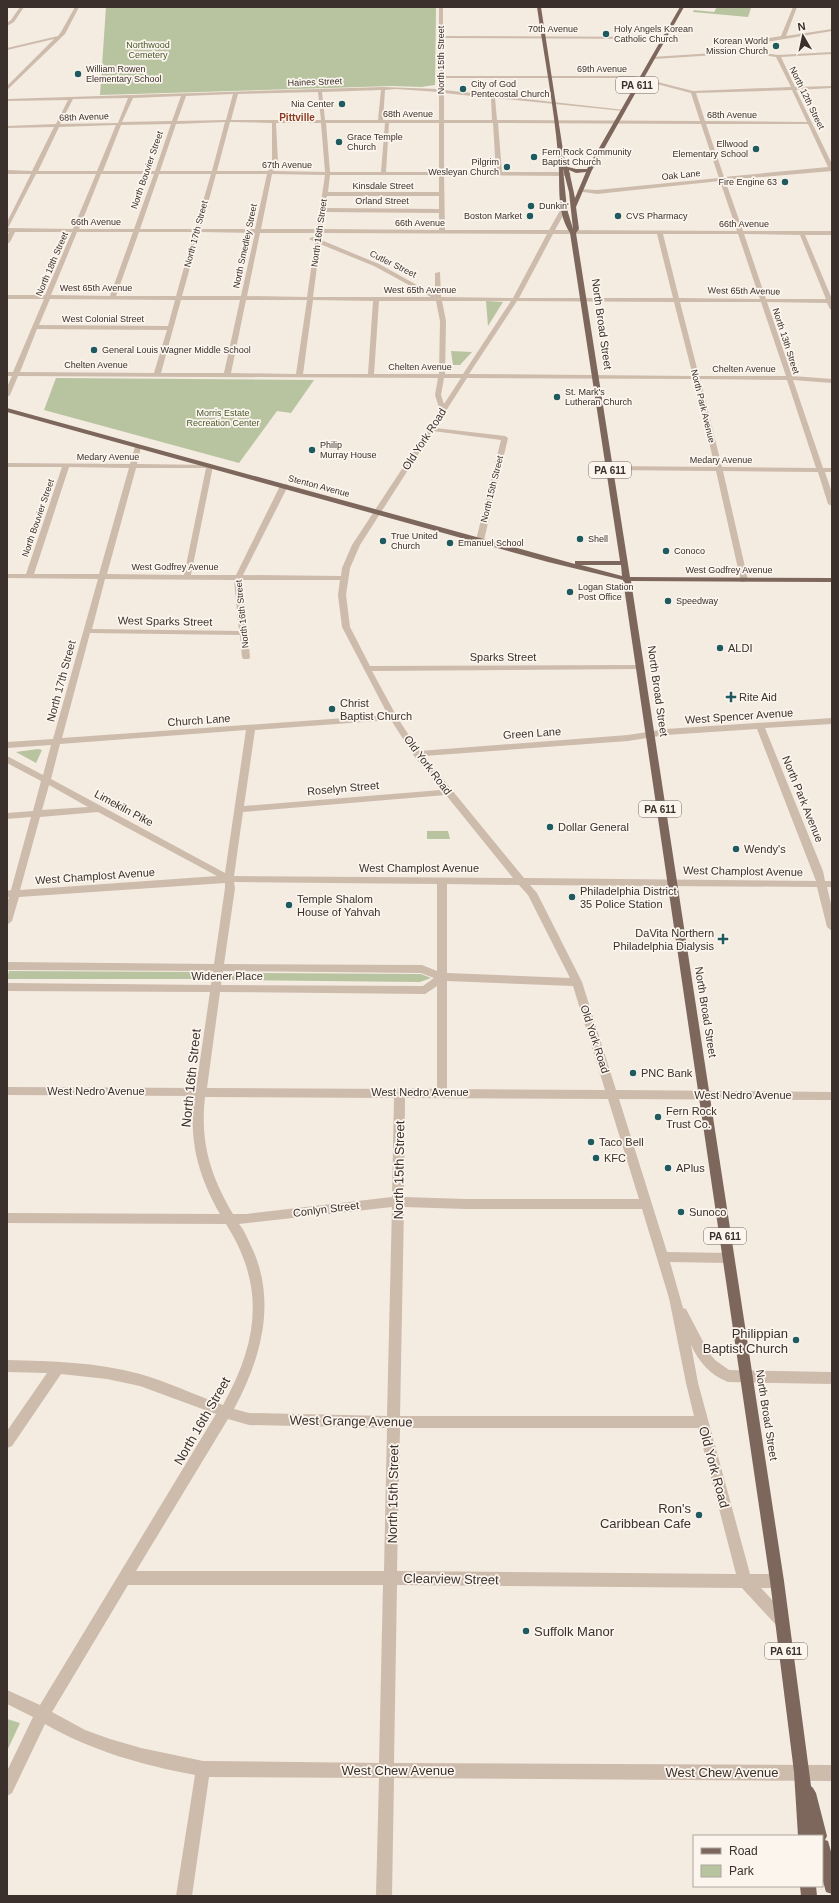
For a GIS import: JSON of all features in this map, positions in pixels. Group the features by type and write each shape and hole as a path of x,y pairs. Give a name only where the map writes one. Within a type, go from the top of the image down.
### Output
{"main road":[{"name":"North Broad Street","path":"539,7 561,157 560,174 568,229 572,233 584,299 777,1581 802,1772 806,1835"},
{"name":"PA 611","path":"573,208 589,170 615,122 654,58 682,7"},
{"name":"North Broad Street","path":"561,157 567,171 573,208 576,229 572,233"},
{"name":"PA 611","path":"563,193 589,170"},
{"path":"567,171 589,170"},
{"name":"Stenton Avenue","path":"7,410 551,560 626,579"},
{"path":"551,560 577,563 624,563"},
{"name":"West Godfrey Avenue","path":"626,579 832,580"},
{"name":"North Broad Street","path":"802,1772 819,1835"},
{"path":"823,1851 832,1886"}],"street":[{"path":"7,25 13,21 22,7"},
{"path":"7,89 59,37 77,7"},
{"name":"North 15th Street","path":"441,7 442,232"},
{"path":"783,37 795,7"},
{"path":"747,52 747,44 832,30"},
{"path":"7,49 59,37"},
{"name":"70th Avenue","path":"441,37 664,38"},
{"path":"654,58 747,52 778,56 832,53"},
{"name":"North 12th Street","path":"778,56 832,168"},
{"name":"69th Avenue","path":"441,77 641,79 692,92 832,87"},
{"path":"380,122 383,88"},
{"name":"Haines Street","path":"7,100 383,88 441,91 623,110"},
{"name":"North 16th Street","path":"300,376 327,173 324,122 320,90"},
{"name":"North 13th Street","path":"692,92 832,504"},
{"name":"North 17th Street","path":"157,375 236,93"},
{"name":"North Bouvier Street","path":"113,297 184,94"},
{"name":"North 18th Street","path":"7,395 131,96"},
{"path":"493,96 499,174"},
{"path":"7,227 71,98"},
{"name":"68th Avenue","path":"7,127 228,121 810,123"},
{"name":"North Smedley Street","path":"227,376 270,173 275,162 274,121"},
{"path":"383,173 387,122"},
{"name":"Oak Lane","path":"580,191 593,192 832,168"},
{"name":"67th Avenue","path":"7,172 560,174 567,171"},
{"name":"Kinsdale Street","path":"325,194 441,194"},
{"name":"Old York Road","path":"565,207 549,232 533,270 516,299 465,376 351,556 343,578 343,612 346,626 393,717 417,754 447,792 532,893 577,982 613,1093 675,1298 702,1422 745,1581 782,1621"},
{"name":"Orland Street","path":"322,210 441,211"},
{"path":"7,242 10,230"},
{"name":"66th Avenue","path":"10,230 278,231 334,234 442,232 832,234"},
{"name":"Cutler Street","path":"278,231 318,241 340,249 414,284 438,299"},
{"name":"Cutler Street","path":"319,233 339,246 340,249"},
{"name":"North Park Avenue","path":"660,233 719,468 744,580"},
{"path":"802,233 832,308"},
{"path":"438,273 438,299 443,321 442,368 438,395 443,411"},
{"name":"West 65th Avenue","path":"7,297 676,299 830,301"},
{"path":"371,376 376,299"},
{"name":"West Colonial Street","path":"35,327 171,328"},
{"name":"Chelten Avenue","path":"7,374 696,377 789,378 832,381"},
{"name":"North 15th Street","path":"431,429 462,434 505,438 480,540"},
{"name":"North 17th Street","path":"7,921 10,894 36,814 57,742 138,447"},
{"name":"Medary Avenue","path":"7,465 210,466"},
{"name":"North Bouvier Street","path":"29,576 66,466"},
{"path":"187,578 210,466"},
{"name":"Medary Avenue","path":"609,468 832,470"},
{"name":"North 16th Street","path":"246,657 238,578 284,486"},
{"name":"West Godfrey Avenue","path":"7,576 343,578"},
{"name":"West Sparks Street","path":"87,631 244,633"},
{"name":"Sparks Street","path":"367,668 639,667"},
{"name":"Church Lane","path":"7,745 393,717"},
{"name":"West Spencer Avenue","path":"649,736 666,732 832,721"},
{"name":"North Park Avenue","path":"760,726 816,864 832,928"},
{"name":"North 16th Street","path":"7,1788 43,1713 213,1431 226,1413 255,1347 259,1302 257,1283 251,1258 239,1233 229,1220 211,1186 199,1143 198,1127 201,1092 230,888 229,879 251,727"},
{"name":"Green Lane","path":"417,754 649,736"},
{"name":"Limekiln Pike","path":"7,759 229,879"},
{"name":"Roselyn Street","path":"240,809 447,792"},
{"path":"7,816 100,809"},
{"name":"West Champlost Avenue","path":"10,894 229,879 520,880 832,884"},
{"path":"442,880 442,1092"},
{"name":"Widener Place","path":"7,966 422,968 442,977 577,982"},
{"name":"Widener Place","path":"7,987 425,990 442,977"},
{"name":"West Nedro Avenue","path":"7,1091 613,1093 832,1096"},
{"name":"North 15th Street","path":"384,1896 400,1092"},
{"name":"Conlyn Street","path":"7,1218 229,1220 398,1201 410,1203 466,1204 646,1204"},
{"path":"663,1257 728,1258"},
{"name":"Old York Road","path":"675,1298 707,1362 718,1371 728,1376 746,1377"},
{"name":"West Grange Avenue","path":"7,1366 58,1367 99,1372 138,1380 178,1392 226,1413 249,1419 394,1422 702,1422"},
{"path":"7,1442 58,1367"},
{"path":"746,1377 832,1378"},
{"name":"Clearview Street","path":"125,1578 391,1578 777,1581"},
{"name":"West Chew Avenue","path":"7,1697 43,1713 80,1735 118,1750 161,1761 203,1769 832,1773"},
{"path":"184,1896 203,1769"}],"green space":[{"name":"Northwood Cemetery","path":"106,7 436,7 435,85 421,87 393,86 100,95"},
{"path":"717,7 751,8 748,17 693,12 694,10 714,12"},
{"path":"486,301 503,302 488,326"},
{"path":"451,351 472,352 460,365 453,365"},
{"name":"Morris Estate Recreation Center","path":"56,378 314,380 291,413 277,411 239,463 44,410"},
{"path":"38,749 42,750 36,763 16,752"},
{"path":"427,831 448,831 450,839 427,839"},
{"path":"9,971 202,972 201,979 7,979"},
{"path":"232,973 421,974 431,978 420,982 232,980"},
{"path":"7,1719 20,1723 7,1751"}],"place":[{"name":"Holy Angels Korean Catholic Church","path":"606,34"},
{"name":"Korean World Mission Church","path":"776,46"},
{"name":"William Rowen Elementary School","path":"78,74"},
{"name":"City of God Pentecostal Church","path":"463,89"},
{"name":"Nia Center","path":"342,104"},
{"name":"Grace Temple Church","path":"339,142"},
{"name":"Ellwood Elementary School","path":"756,149"},
{"name":"Fern Rock Community Baptist Church","path":"534,157"},
{"name":"Pilgrim Wesleyan Church","path":"507,167"},
{"name":"Fire Engine 63","path":"785,182"},
{"name":"Dunkin'","path":"531,206"},
{"name":"Boston Market","path":"530,216"},
{"name":"CVS Pharmacy","path":"618,216"},
{"name":"General Louis Wagner Middle School","path":"94,350"},
{"name":"St. Mark's Lutheran Church","path":"557,397"},
{"name":"Philip Murray House","path":"312,450"},
{"name":"Shell","path":"580,539"},
{"name":"True United Church","path":"383,541"},
{"name":"Emanuel School","path":"450,543"},
{"name":"Conoco","path":"666,551"},
{"name":"Logan Station Post Office","path":"570,592"},
{"name":"Speedway","path":"668,601"},
{"name":"ALDI","path":"720,648"},
{"name":"Rite Aid","path":"731,697"},
{"name":"Christ Baptist Church","path":"332,709"},
{"name":"Dollar General","path":"550,827"},
{"name":"Wendy's","path":"736,849"},
{"name":"Philadelphia District 35 Police Station","path":"572,897"},
{"name":"Temple Shalom House of Yahvah","path":"289,905"},
{"name":"DaVita Northern Philadelphia Dialysis","path":"723,939"},
{"name":"PNC Bank","path":"633,1073"},
{"name":"Fern Rock Trust Co.","path":"658,1117"},
{"name":"Taco Bell","path":"591,1142"},
{"name":"KFC","path":"596,1158"},
{"name":"APlus","path":"668,1168"},
{"name":"Sunoco","path":"681,1212"},
{"name":"Philippian Baptist Church","path":"796,1340"},
{"name":"Ron's Caribbean Cafe","path":"699,1515"},
{"name":"Suffolk Manor","path":"526,1631"}],"district":[{"name":"Pittville","path":"297,117"}]}
